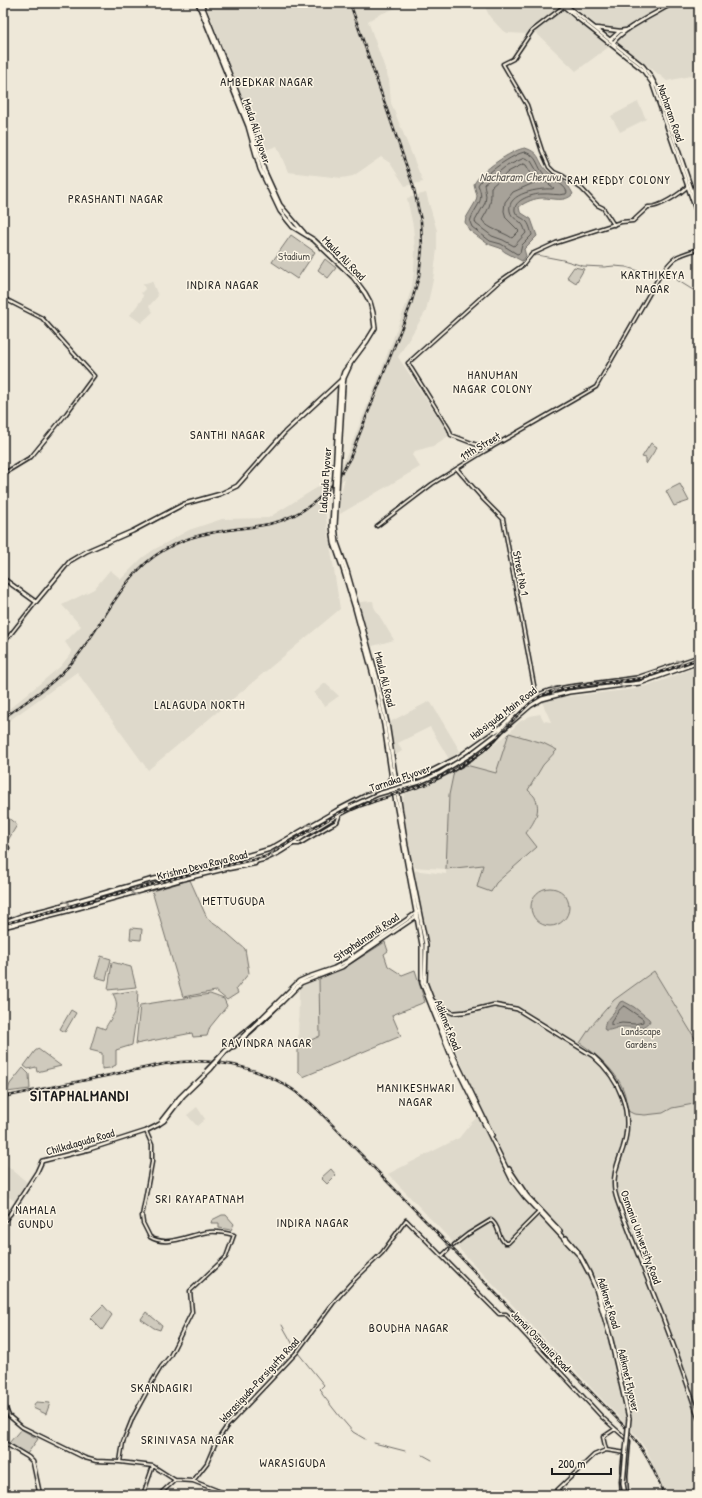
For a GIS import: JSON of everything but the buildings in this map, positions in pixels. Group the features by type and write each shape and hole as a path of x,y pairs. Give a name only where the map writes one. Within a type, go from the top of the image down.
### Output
{"main road":[{"name":"Maula Ali Flyover","path":"199,3 248,126 260,169 273,195"},
{"name":"Nacharam Road","path":"560,3 595,28 642,69 652,83 699,219"},
{"path":"612,44 617,37 673,3"},
{"name":"Nacharam Road","path":"563,5 609,41"},
{"path":"595,28 620,31 628,30"},
{"path":"609,41 620,31"},
{"name":"Nacharam Road","path":"612,44 643,66 654,82 699,211"},
{"name":"Maula Ali Road","path":"273,195 286,216 304,233 327,251 353,277 370,302 375,328 350,363 345,372 342,383"},
{"path":"3,576 4,579 36,602 70,561 87,551 133,531 184,504 220,494 237,486 285,432 342,383"},
{"name":"Lalaguda Flyover","path":"342,383 332,526 334,543 346,574"},
{"name":"Maula Ali Road","path":"346,574 361,623 384,710 395,784"},
{"name":"Maula Ali Road","path":"361,623 378,695 392,776 395,784"},
{"name":"Habsiguda Main Road","path":"501,729 522,707 536,696 552,690 642,677 699,657"},
{"name":"Habsiguda Main Road","path":"395,784 424,775 444,766 501,729 539,700 569,692 643,681 699,662"},
{"path":"642,677 643,681"},
{"path":"568,687 569,692"},
{"name":"Krishna Deva Raya Road","path":"3,927 178,880 257,861 278,853 341,814 376,798 424,782 457,767 481,751 501,729"},
{"name":"Tarnaka Flyover","path":"341,814 350,807 378,793 440,772 470,753 501,729"},
{"path":"385,788 392,776"},
{"path":"395,784 396,799 418,913"},
{"name":"Krishna Deva Raya Road","path":"3,923 24,915 49,910 150,880 237,860 270,849 340,809 367,795 395,784"},
{"path":"398,795 405,789"},
{"path":"396,792 398,795 418,913 422,945 421,980 429,998"},
{"path":"387,794 396,799"},
{"name":"Tarnaka Flyover","path":"340,809 350,807"},
{"path":"237,860 238,866"},
{"path":"177,874 178,880"},
{"path":"49,910 50,915"},
{"name":"Sitaphalmandi Road","path":"146,1131 164,1121 183,1096 211,1068 226,1050 244,1037 301,983 342,967 418,913"},
{"name":"Osmania University Road","path":"429,998 445,1010 458,1013 494,1005 517,1009 593,1056 616,1081 624,1098 627,1115 625,1138 614,1175 616,1194 642,1266 674,1342 699,1419"},
{"name":"Adikmet Road","path":"429,998 454,1057 514,1179 540,1212 584,1262 596,1289 611,1341"},
{"name":"Adikmet Road","path":"429,998 452,1058 509,1173 525,1197 540,1212"},
{"path":"438,1017 445,1010"},
{"name":"Chilkalaguda Road","path":"3,1222 10,1214 37,1172 42,1161 90,1149 146,1131"},
{"name":"Adikmet Flyover","path":"611,1341 629,1414 623,1483 625,1495"},
{"path":"3,1442 28,1457 33,1462 40,1495"}],"street":[{"path":"563,5 532,30 512,59 503,64 527,104 542,152 549,167 554,172 572,180 596,205 603,208 614,225"},
{"path":"491,448 477,445 451,435 450,429 408,363 486,293 523,265 532,254 556,243 624,221 633,221 648,208 661,205 688,186"},
{"name":"11th Street","path":"377,526 420,492 491,448 596,387 662,271 676,256 699,249"},
{"path":"3,298 42,318 94,376 66,414 31,457 3,474"},
{"name":"Street No 1","path":"457,469 503,519 536,696"},
{"path":"3,644 36,602"},
{"path":"3,845 7,846 8,849 3,851"},
{"path":"221,869 223,870 248,866 255,864 257,861"},
{"path":"279,1000 281,1001 282,1004 240,1042 234,1047 230,1047 230,1044 279,1000"},
{"path":"120,1462 123,1442 133,1417 161,1367 170,1356 192,1312 190,1291 226,1257 234,1235 221,1232 209,1232 168,1242 161,1242 150,1237 142,1223 152,1162 152,1145 146,1131"},
{"path":"454,1245 468,1234 491,1220 498,1228 501,1240 508,1243 540,1212"},
{"name":"Jamai Osmania Road","path":"406,1220 499,1314 506,1314 629,1442 628,1453"},
{"name":"Warasiguda-Parsigutta Road","path":"193,1481 207,1463 215,1444 227,1426 296,1352 342,1293 382,1253 406,1220"},
{"path":"442,1256 448,1250"},
{"path":"3,1401 9,1416 22,1427 85,1458 96,1461 153,1466 175,1480 193,1481 229,1495"},
{"path":"606,1450 603,1437 615,1429"},
{"path":"552,1495 594,1455 606,1450 628,1453 625,1495"},
{"path":"624,1452 621,1481 625,1495"},
{"path":"143,1495 153,1466"},
{"path":"159,1495 175,1480"}],"shaded area":[{"path":"205,3 404,3 401,6 378,15 368,21 389,80 391,103 423,182 405,186 390,163 381,157 353,176 342,178 288,172 277,146 263,151"},
{"path":"483,3 558,3 610,46 576,71 533,30 527,34 508,33 503,31 490,17"},
{"path":"569,3 699,3 699,74 667,81"},
{"path":"638,102 646,119 620,132 611,116"},
{"path":"426,193 437,231 437,249 433,280 426,311 398,357 450,435 433,446 415,451 412,455 420,467 340,514 339,500 345,478 323,498 340,609 148,770 77,672 3,725 3,714 61,666 72,652 65,642 81,626 62,605 94,589 110,570 121,579 142,558 189,530 222,519 268,518 323,484 343,463 377,381 412,287 415,250 413,226 407,198"},
{"path":"152,281 158,296 149,306 153,312 141,323 130,315 142,299 143,295 141,293 145,289 143,284"},
{"path":"373,601 374,607 394,640 369,647 358,602"},
{"path":"699,666 699,1495 667,1495 647,1451 636,1435 388,1174 459,1138 472,1122 483,1112 428,988 419,903 412,870 446,874 446,869 412,867 402,801 405,793 454,771 477,758 509,733 519,722 530,716 540,714 544,721 551,722 542,702 555,698 635,689 653,684"},
{"path":"325,683 339,696 325,706 314,693"},
{"path":"430,701 460,751 449,759 430,727 398,743 402,751 394,756 388,723"},
{"path":"319,979 320,1036 298,1046 299,988 305,983"},
{"path":"197,1107 205,1119 197,1126 187,1115"},
{"path":"3,1162 28,1183 16,1202 3,1193"}],"green space":[{"name":"Stadium","path":"291,235 315,252 297,279 272,262"},
{"path":"325,259 336,268 328,278 318,270"},
{"path":"574,267 584,269 576,283 567,277"},
{"path":"651,443 657,447 646,464 646,458 642,457"},
{"path":"680,484 689,501 674,506 666,491"},
{"path":"509,733 543,743 557,750 543,765 528,790 533,795 538,809 534,822 526,833 537,847 496,883 491,892 477,887 483,865 446,869 449,795 454,771 466,765 496,773"},
{"path":"6,816 17,825 7,842 3,843 3,817"},
{"path":"190,880 207,918 220,927 245,949 249,973 236,989 238,993 227,1000 216,991 183,997 152,891"},
{"path":"550,888 560,891 566,897 569,907 566,917 560,923 550,926 540,923 534,917 531,907 534,897 540,891"},
{"path":"131,928 142,929 141,940 130,939"},
{"path":"385,942 388,951 384,954 388,966 402,975 415,970 425,1002 392,1015 401,1036 303,1077 298,1071 298,1046 320,1036 319,979 352,963"},
{"path":"101,956 111,959 106,980 95,977"},
{"path":"112,962 131,967 136,987 108,990"},
{"name":"Landscape Gardens","path":"654,971 699,1045 699,1103 672,1108 663,1113 645,1115 634,1114 628,1111 620,1082 598,1057 580,1043 592,1025 614,1000"},
{"path":"138,990 132,1045 116,1050 116,1065 110,1068 102,1069 102,1053 90,1050 97,1026 105,1029 115,1012 116,1004 113,994"},
{"path":"210,994 224,999 227,1006 210,1027 207,1036 193,1037 192,1033 136,1044 140,1005"},
{"path":"71,1010 76,1013 65,1032 60,1029"},
{"path":"38,1049 61,1066 37,1072 36,1067 28,1069 24,1066"},
{"path":"23,1068 29,1074 30,1089 7,1092 10,1084"},
{"path":"331,1169 336,1175 327,1184 321,1178"},
{"path":"222,1215 226,1215 234,1224 231,1230 219,1228 219,1223 211,1223 212,1220"},
{"path":"103,1305 112,1315 102,1330 90,1318"},
{"path":"146,1312 162,1325 160,1330 154,1328 141,1319"},
{"path":"36,1402 50,1403 46,1414 33,1408"},
{"path":"21,1429 38,1439 27,1454 9,1443"}],"water":[{"name":"Nacharam Cheruvu","path":"525,148 534,152 548,172 565,182 573,194 570,197 563,199 537,199 527,202 519,207 520,212 531,219 537,236 524,249 526,256 522,261 500,248 488,244 469,230 465,222 476,201 477,196 474,184 478,179 497,162 512,153"},
{"path":"623,1001 634,1007 650,1021 645,1026 641,1027 620,1027 605,1030 604,1028 606,1021 620,1002"}],"waterway":[{"path":"534,256 537,255 563,260 583,266 614,266 626,267 639,271 649,269 661,271"},
{"path":"664,272 693,290 699,289"},
{"path":"282,1325 296,1350"},
{"path":"298,1353 324,1385 320,1389 322,1394 340,1417"},
{"path":"341,1418 353,1432 365,1439"},
{"path":"374,1443 405,1451"},
{"path":"423,1455 432,1460"}],"tunnel":[{"path":"448,1250 454,1245"}],"railway":[{"path":"3,718 41,691 67,668 86,645 125,585 149,560 176,543 189,538 215,532 269,524 294,515 317,500 326,491 335,481 350,458 411,304 419,276 422,248 421,221 413,185 350,3"},
{"path":"3,924 191,874 265,857 341,812 427,784 455,769 483,751 530,703 540,696 552,691 583,685 643,678 699,658"},
{"path":"3,1097 164,1064 185,1062 206,1062 246,1068 283,1084 301,1095 317,1109 627,1429 639,1444 648,1460 664,1495"}],"district":[{"name":"AMBEDKAR NAGAR","path":"267,82"},
{"name":"RAM REDDY COLONY","path":"619,180"},
{"name":"PRASHANTI NAGAR","path":"116,199"},
{"name":"KARTHIKEYA NAGAR","path":"653,282"},
{"name":"INDIRA NAGAR","path":"223,285"},
{"name":"HANUMAN NAGAR COLONY","path":"493,382"},
{"name":"SANTHI NAGAR","path":"228,435"},
{"name":"LALAGUDA NORTH","path":"200,705"},
{"name":"METTUGUDA","path":"234,901"},
{"name":"RAVINDRA NAGAR","path":"267,1043"},
{"name":"MANIKESHWARI NAGAR","path":"416,1095"},
{"name":"SITAPHALMANDI","path":"80,1096"},
{"name":"SRI RAYAPATNAM","path":"200,1199"},
{"name":"NAMALA GUNDU","path":"36,1217"},
{"name":"INDIRA NAGAR","path":"313,1223"},
{"name":"BOUDHA NAGAR","path":"409,1328"},
{"name":"SKANDAGIRI","path":"162,1388"},
{"name":"SRINIVASA NAGAR","path":"188,1440"},
{"name":"WARASIGUDA","path":"293,1463"}]}
